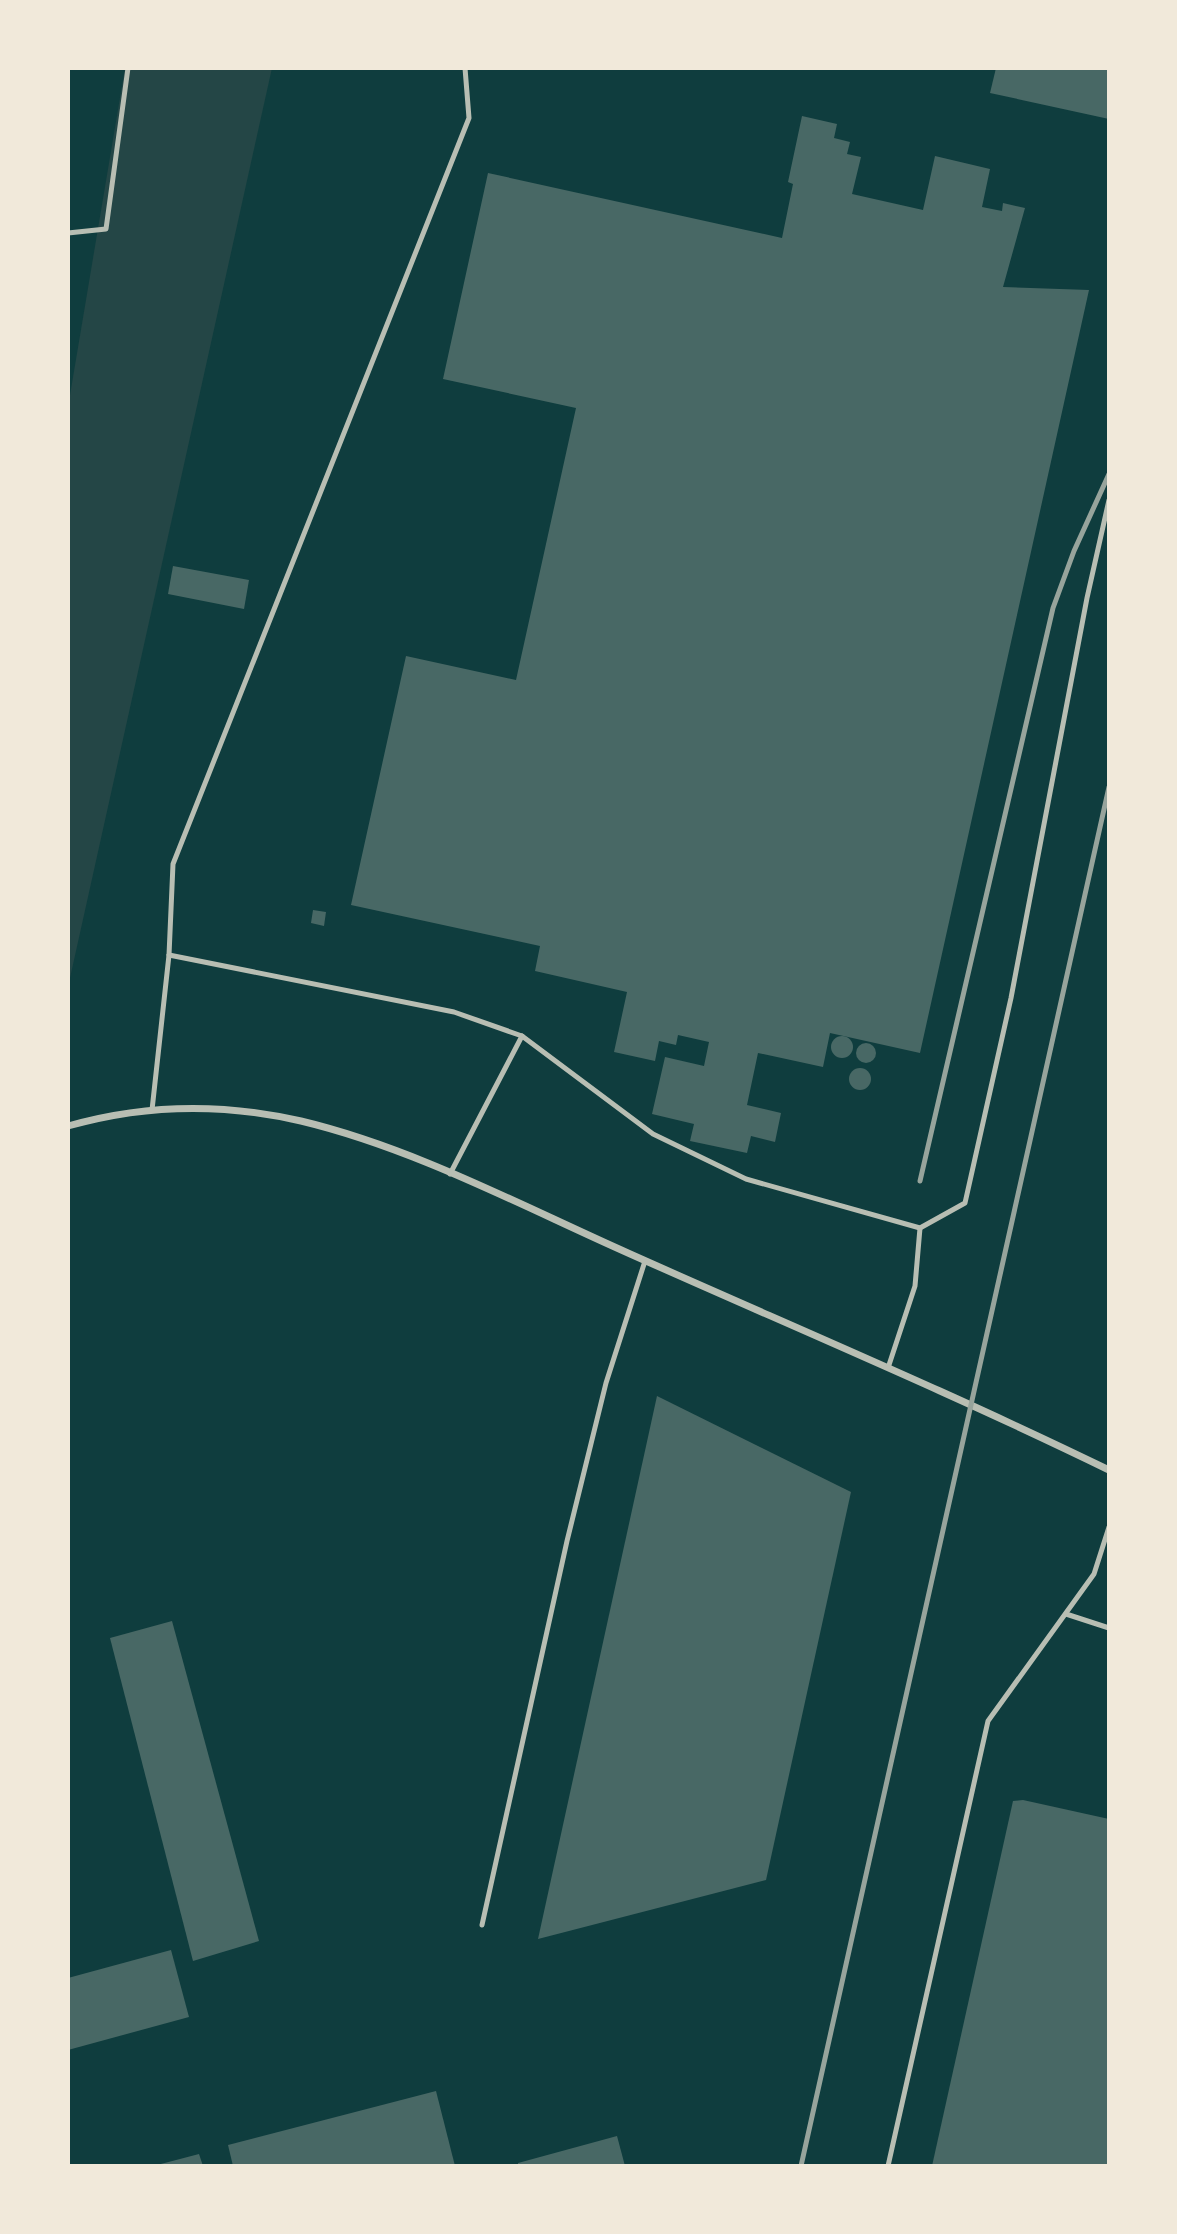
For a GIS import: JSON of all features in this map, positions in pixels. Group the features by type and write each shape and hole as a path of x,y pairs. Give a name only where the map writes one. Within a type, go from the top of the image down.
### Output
{"street":[{"path":"68,1126 108,1115 152,1110 220,1108 301,1121 416,1158 888,1368 1109,1470"}],"lane":[{"path":"68,233 106,229 128,68"},
{"path":"152,1110 169,955 173,864 468,118 465,68"},
{"path":"169,955 454,1012 522,1036 653,1135 746,1180 920,1228 965,1203 1012,998 1087,598 1109,500"},
{"path":"450,1174 522,1036"},
{"path":"888,1368 915,1286 920,1228"},
{"path":"482,1925 567,1541 606,1383 645,1261"},
{"path":"888,2166 988,1721 1094,1574 1109,1527"},
{"path":"1066,1614 1109,1628"}],"shaded area":[{"path":"125,68 272,68 68,987 68,407"}],"building":[{"path":"996,68 1109,68 1109,119 990,93"},
{"path":"802,116 837,124 834,138 850,142 847,154 861,157 852,194 923,210 935,156 990,169 982,207 1002,211 1003,203 1025,208 1003,287 1089,290 920,1053 830,1033 823,1067 758,1053 747,1105 781,1113 775,1142 751,1136 747,1153 690,1141 694,1124 652,1114 665,1057 704,1066 709,1042 678,1035 676,1045 659,1041 655,1061 614,1052 627,992 535,971 540,946 351,905 406,656 516,680 576,408 443,379 488,173 782,238 793,184 788,182"},
{"path":"173,566 249,580 244,609 168,594"},
{"path":"313,910 326,912 324,926 311,923"},
{"path":"842,1036 850,1039 853,1047 850,1055 842,1058 834,1055 831,1047 834,1039"},
{"path":"862,1043 870,1043 876,1053 870,1063 862,1063 856,1057 856,1049"},
{"path":"860,1068 868,1071 871,1079 868,1087 860,1090 852,1087 849,1079 852,1071"},
{"path":"657,1396 851,1492 766,1880 538,1939"},
{"path":"172,1621 259,1941 193,1961 110,1638"},
{"path":"1023,1800 1109,1819 1109,2166 932,2166 1013,1801"},
{"path":"171,1950 189,2017 68,2050 68,1978"},
{"path":"436,2091 455,2166 233,2166 228,2145"},
{"path":"617,2136 625,2166 518,2166 518,2163"},
{"path":"199,2154 203,2166 157,2166 157,2165"}],"railway":[{"path":"920,1181 1053,608 1074,551 1109,474"},
{"path":"801,2166 1109,787"}]}
